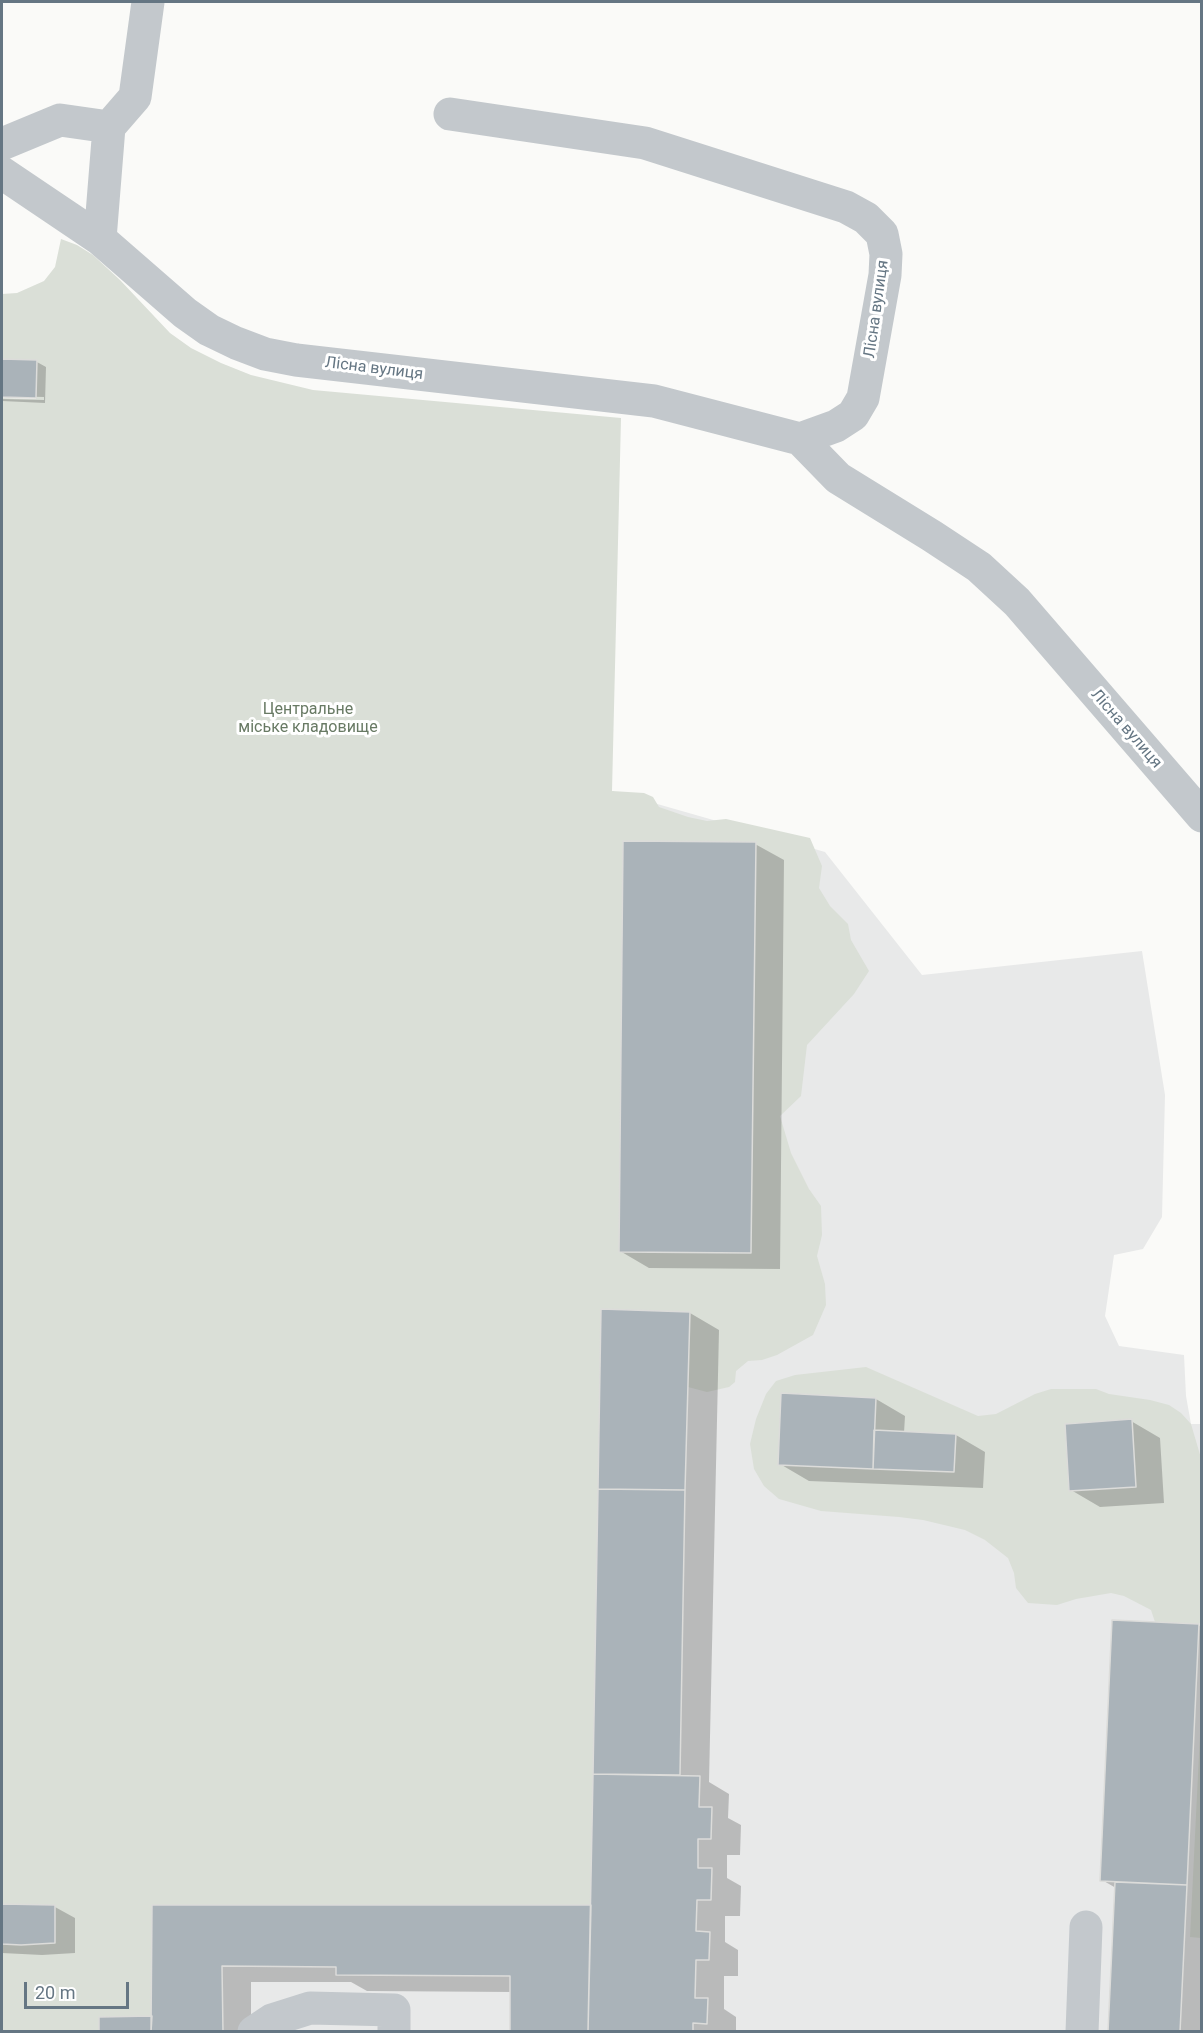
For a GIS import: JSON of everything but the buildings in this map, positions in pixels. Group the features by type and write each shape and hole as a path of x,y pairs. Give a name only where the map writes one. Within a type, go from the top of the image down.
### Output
{"street":[{"path":"100,239 109,127 135,97 148,2"},
{"name":"Лісна вулиця","path":"450,114 645,143 846,207 866,218 882,234 886,254 885,275 863,398 853,415 836,426 800,439"},
{"path":"2,144 60,120 109,127"},
{"name":"Лісна вулиця","path":"2,173 100,239 185,313 209,330 265,354 296,360 654,401 800,439 838,478 979,567 1017,602 1202,816"},
{"path":"1082,2031 1086,1927"},
{"path":"254,2031 272,2020 310,2008 394,2010 394,2031"}],"shaded area":[{"path":"612,791 825,852 922,975 1142,951 1165,1095 1162,1217 1143,1249 1114,1255 1105,1316 1119,1346 1184,1355 1186,1396 1191,1424 1201,1424 1201,2031 151,2032 598,1489"}],"green space":[{"name":"Центральне міське кладовище","path":"61,239 77,245 93,255 120,280 170,333 191,348 251,375 313,390 621,418 612,791 644,793 653,797 659,807 688,817 707,821 726,819 810,838 822,866 819,888 830,906 848,924 851,940 869,971 854,994 807,1045 801,1096 780,1116 791,1153 809,1189 821,1206 822,1235 817,1256 825,1284 826,1305 813,1335 777,1355 762,1360 748,1361 736,1371 735,1382 729,1387 707,1392 688,1387 690,1312 601,1309 591,1905 153,1905 152,2016 100,2017 99,2031 2,2031 2,1944 55,1942 55,1905 2,1904 2,398 36,399 37,361 2,359 2,294 17,293 44,281 55,267","holes":["623,841 756,843 751,1253 619,1251"]},
{"path":"866,1367 978,1416 996,1414 1035,1394 1051,1389 1096,1389 1109,1394 1169,1405 1181,1413 1191,1424 1201,1458 1201,1622 1199,1624 1155,1622 1151,1610 1124,1596 1111,1593 1057,1605 1028,1603 1016,1588 1014,1573 1008,1558 985,1540 965,1530 923,1520 821,1511 779,1499 764,1486 754,1469 750,1444 756,1419 766,1394 776,1381 795,1375"},
{"path":"1201,1714 1201,1938 1190,1937"}]}
